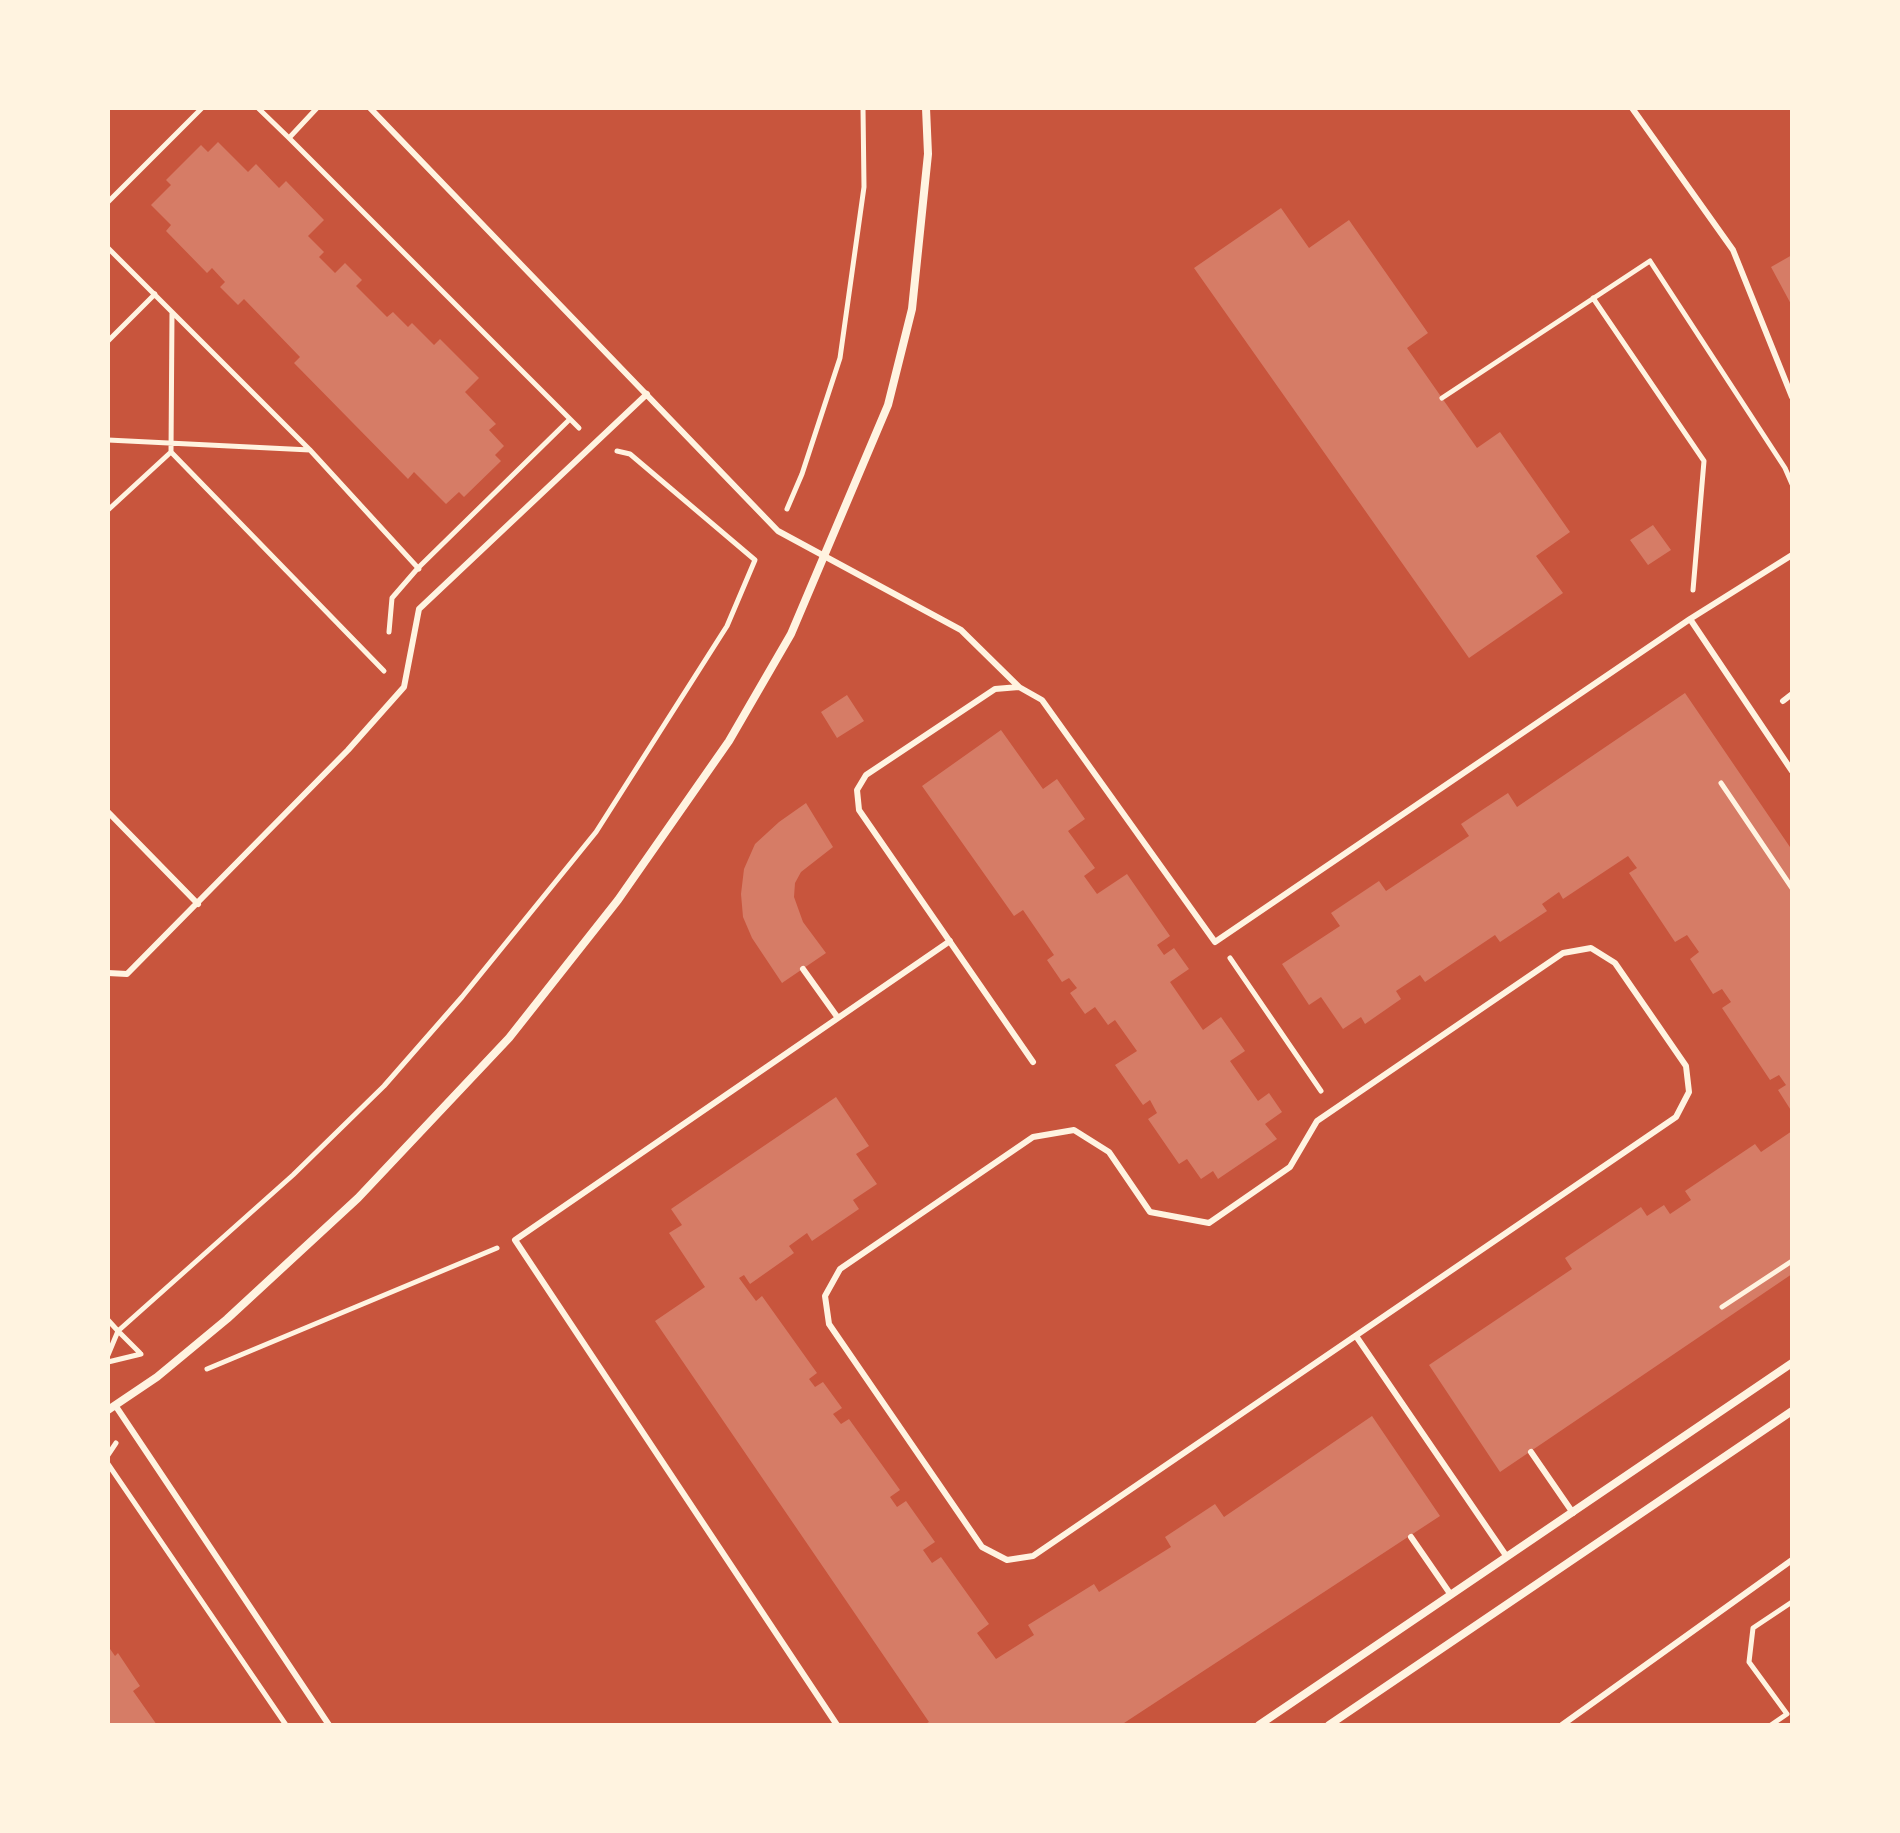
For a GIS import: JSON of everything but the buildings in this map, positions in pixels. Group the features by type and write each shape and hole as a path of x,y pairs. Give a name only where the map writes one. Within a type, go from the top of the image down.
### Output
{"street":[{"path":"112,1408 167,1370 227,1319 358,1198 509,1038 618,900 729,741 791,634 888,405 912,309 928,154 926,108"},
{"path":"1259,1725 1792,1363"},
{"path":"1329,1725 1792,1411"}],"lane":[{"path":"370,108 778,531 961,630 1019,687 1042,700 1215,942 1690,619 1792,555"},
{"path":"1632,108 1733,250 1792,397"},
{"path":"108,973 127,974 348,750 404,687 419,609 647,394"},
{"path":"1690,619 1792,771"},
{"path":"1019,687 995,689 866,775 857,790 859,810 1033,1062"},
{"path":"1783,701 1792,694"},
{"path":"108,812 198,904"},
{"path":"837,1725 515,1240 950,941"},
{"path":"1591,948 1615,963 1686,1066 1689,1092 1676,1117 1356,1336 1033,1556 1007,1560 982,1547 829,1324 825,1296 840,1269 1033,1137 1074,1130 1109,1152 1150,1212 1209,1223 1290,1167 1317,1121 1563,953 1591,948"},
{"path":"803,969 838,1018"},
{"path":"1356,1336 1507,1557"},
{"path":"112,1408 329,1725"},
{"path":"1531,1452 1573,1513"},
{"path":"1411,1537 1451,1595"},
{"path":"1562,1725 1792,1560"}],"path":[{"path":"108,202 202,108"},
{"path":"258,108 596,445 630,454 755,560"},
{"path":"289,138 317,108"},
{"path":"108,1355 118,1331 293,1175 384,1086 462,997 596,832 727,626 755,560 778,531 802,474 840,358 864,187 863,108"},
{"path":"108,248 310,450 439,590"},
{"path":"1442,398 1650,261 1785,468 1792,484"},
{"path":"108,341 155,294"},
{"path":"1593,298 1704,461 1690,619"},
{"path":"172,311 171,452 385,672 404,687"},
{"path":"388,642 392,598 418,568 570,419"},
{"path":"108,440 310,450"},
{"path":"108,510 171,452"},
{"path":"380,681 385,672 386,657"},
{"path":"1721,783 1792,888"},
{"path":"1227,954 1334,1110"},
{"path":"207,1370 515,1240"},
{"path":"1722,1307 1792,1261"},
{"path":"108,1320 140,1353"},
{"path":"108,1464 286,1725"},
{"path":"1771,1725 1787,1714 1749,1662 1753,1628 1792,1602"}]}
